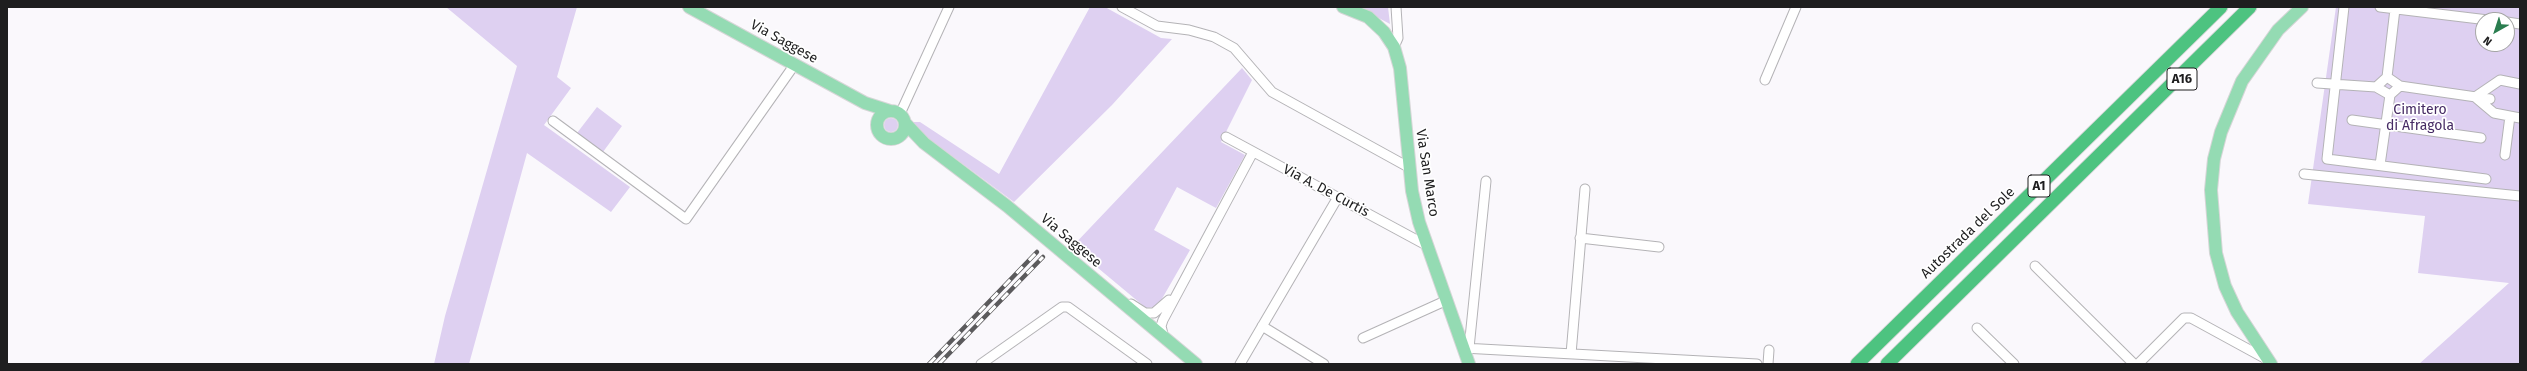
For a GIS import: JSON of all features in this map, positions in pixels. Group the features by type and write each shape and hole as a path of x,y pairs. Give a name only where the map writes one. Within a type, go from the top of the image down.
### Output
{"highway":[{"path":"2154,73 2210,7"},
{"name":"Autostrada del Sole","path":"1857,364 2221,7"},
{"name":"A1","path":"1887,364 2250,7"},
{"name":"A16","path":"2104,152 2261,7"}],"main road":[{"name":"Via Saggese","path":"689,7 865,103"},
{"name":"Via San Marco","path":"1343,7 1368,18 1384,32 1394,47 1400,68 1410,168 1419,222 1445,301 1466,348 1469,364"},
{"path":"2270,362 2236,312 2225,286 2216,253 2213,232 2212,183 2221,132 2242,81 2278,30 2302,7"},
{"path":"865,103 899,116"},
{"path":"865,103 878,121 880,134 893,140 924,143"},
{"path":"878,121 882,114 899,116"},
{"name":"Via Saggese","path":"899,116 924,143 1007,206 1196,364"},
{"path":"893,140 904,132 899,116"}],"street":[{"path":"899,116 949,7"},
{"path":"1122,7 1157,26 1189,30 1214,37 1234,48 1272,92 1410,168"},
{"path":"1394,47 1398,38 1396,7"},
{"path":"1765,80 1796,7"},
{"path":"2344,7 2327,159 2486,179"},
{"path":"2380,7 2475,18"},
{"path":"2376,87 2387,76 2395,9"},
{"path":"553,121 686,219 795,64"},
{"path":"2387,76 2400,86 2490,99"},
{"path":"2476,97 2500,80 2520,84"},
{"path":"2317,83 2376,87 2390,95"},
{"path":"2380,165 2390,95 2400,86"},
{"path":"2476,97 2494,113 2520,118"},
{"path":"2506,155 2510,116"},
{"path":"2352,120 2386,126 2481,138"},
{"name":"Via A. De Curtis","path":"1226,137 1426,245"},
{"path":"1164,338 1161,326 1162,320 1253,152"},
{"path":"2304,174 2520,196"},
{"path":"1486,182 1466,348 1692,362 1757,364"},
{"path":"1571,354 1585,190"},
{"path":"1240,364 1338,197"},
{"path":"1580,238 1659,247"},
{"path":"1069,259 1146,313 1159,310 1177,290"},
{"path":"2035,266 2134,364"},
{"path":"1363,338 1445,301"},
{"path":"981,364 1062,308 1068,307 1147,364"},
{"path":"2138,364 2184,318 2191,318 2270,362"},
{"path":"1262,326 1324,364"},
{"path":"1977,328 2014,364"},
{"path":"1768,364 1769,350"}],"green space":[{"path":"446,7 577,7 557,77 571,88 544,125 630,187 611,212 527,153 469,364 434,364 445,316 517,66"},
{"path":"1090,7 1105,7 1161,38 1172,39 1112,105 1014,202 917,130 912,122 920,122 999,174"},
{"path":"1358,7 1388,7 1390,24"},
{"name":"Cimitero di Afragola","path":"2336,7 2520,7 2520,364 2419,364 2509,283 2418,273 2425,216 2308,204"},
{"path":"1242,68 1252,80 1221,142 1245,155 1216,208 1177,187 1154,230 1190,250 1159,304 1156,307 1146,308 1086,258 1070,249"},
{"path":"597,107 622,126 603,152 577,133"},
{"path":"888,118 894,118 898,122 898,128 894,132 888,132 884,128 884,122"}],"railway":[{"path":"929,364 1037,252"},
{"path":"939,364 1043,257"}]}
